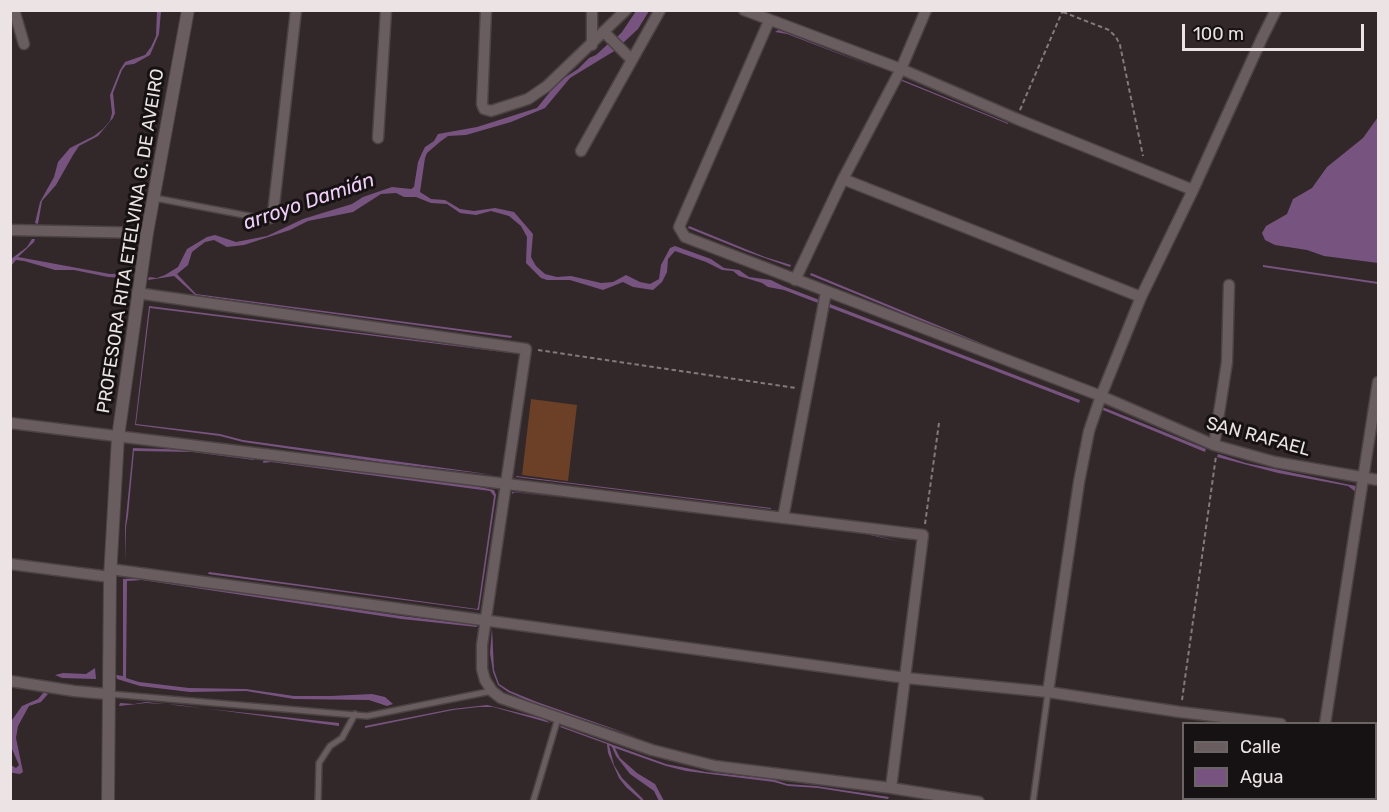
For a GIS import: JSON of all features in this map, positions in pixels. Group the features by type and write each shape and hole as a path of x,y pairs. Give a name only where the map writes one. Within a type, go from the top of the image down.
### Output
{"street":[{"path":"14,10 24,44"},
{"name":"PROFESORA RITA ETELVINA G. DE AVEIRO","path":"108,801 110,573 118,437 147,233 188,10"},
{"path":"270,218 273,214 296,10"},
{"path":"378,138 386,10"},
{"path":"486,10 482,104 484,109 491,111 528,99 547,86 605,33 626,10"},
{"path":"592,10 592,45"},
{"path":"581,151 660,10"},
{"path":"744,10 771,16 1193,190"},
{"path":"795,280 843,179 901,69 926,10"},
{"path":"1048,692 1083,456 1101,396 1141,297 1276,10"},
{"name":"SAN RAFAEL","path":"771,16 679,227 685,237 1101,396 1216,446 1275,462 1378,480"},
{"path":"605,33 632,60"},
{"path":"843,179 1141,297"},
{"path":"10,230 147,233"},
{"path":"1216,446 1227,362 1229,285"},
{"path":"138,290 526,349 482,645 482,669 485,680 492,691 501,698 652,750 715,766 979,801"},
{"path":"783,518 826,292"},
{"path":"1325,722 1378,382"},
{"path":"10,423 923,536 894,801"},
{"path":"10,564 110,573 485,620 906,678 1048,692 1180,712 1272,722"},
{"path":"10,681 108,694"}],"lane":[{"path":"153,198 265,219 270,218"},
{"path":"108,694 367,716 492,691"},
{"path":"1034,801 1048,692"},
{"path":"318,801 319,763 330,746 342,738 355,714"},
{"path":"533,801 558,718"}],"path":[{"path":"1017,119 1063,11 1109,30 1116,37 1120,45 1146,171"},
{"path":"526,349 808,389"},
{"path":"923,536 939,423"},
{"path":"1180,712 1216,446"}],"shaded area":[{"path":"531,399 577,405 568,481 522,475"}],"water":[{"path":"157,11 161,11 159,34 150,55 134,64 126,65 122,70 113,93 115,113 113,118 98,136 79,146 56,185 42,201 38,224 35,223 40,202 54,177 58,162 70,148 94,136 110,121 112,113 110,95 120,70 125,62 145,55 151,47 156,36"},
{"path":"636,11 649,11 638,29 622,44 617,37"},
{"path":"778,30 884,71 787,34 775,32"},
{"path":"608,44 616,50 570,78 545,108 511,122 466,135 448,136 441,141 427,153 420,192 431,199 445,200 460,209 474,211 495,208 514,212 533,234 531,257 536,266 545,274 557,277 571,276 601,283 613,282 626,275 650,284 659,279 661,265 670,248 675,246 711,259 724,268 739,270 749,277 771,280 1080,400 1079,403 784,290 768,287 739,276 733,271 722,270 675,251 668,259 667,272 662,282 653,290 633,287 623,282 603,290 570,280 547,280 541,278 526,263 527,237 521,226 509,216 491,211 476,215 460,213 447,204 431,203 396,193 381,194 353,212 308,221 290,230 244,245 227,247 214,240 205,242 192,252 188,265 177,274 196,294 512,336 511,338 195,295 174,276 148,280 149,277 157,278 178,267 187,249 207,237 215,235 236,242 267,236 303,219 352,204 363,197 392,187 411,189 414,187 418,162 422,153 438,134 477,127 537,108 558,82"},
{"path":"897,79 1008,123 1008,124"},
{"path":"1378,117 1378,263 1324,256 1307,250 1275,245 1265,240 1262,233 1266,226 1287,214 1293,199 1312,188 1327,167 1363,138"},
{"path":"689,226 765,257 791,265 790,267 745,251 688,228"},
{"path":"32,239 35,239 34,242 18,257 110,274 129,273 128,280 74,270 55,270 16,260 11,266 11,259 27,247"},
{"path":"1263,265 1378,282 1378,284 1263,267"},
{"path":"811,273 1017,358 1017,360 810,275"},
{"path":"149,306 511,352 150,308 136,424 220,434 243,440 495,475 388,463 135,425"},
{"path":"1100,406 1206,449 1205,452 1098,408"},
{"path":"133,448 192,450 254,458 254,460 192,452 134,451 126,527 125,562 125,527"},
{"path":"1218,454 1246,463 1360,487 1357,493 1348,486 1278,473 1217,457"},
{"path":"264,459 494,490 496,495 479,610 208,574 209,572 477,609 478,607 494,496 490,491 271,462 263,463"},
{"path":"516,477 771,508 771,509"},
{"path":"602,502 857,531 905,543 857,532"},
{"path":"142,578 477,625 477,627 402,619 142,580 127,581 126,678 139,682 189,688 246,689 294,696 372,694 385,697 393,704 387,706 369,700 294,699 246,691 190,692 140,686 117,679 116,675 123,676 123,579"},
{"path":"492,628 494,670 499,684 537,702 640,738 536,704 508,692 498,685 493,672 490,653"},
{"path":"95,668 96,679 62,678 55,675 86,674"},
{"path":"44,692 48,694 41,702 29,706 18,726 16,738 23,772 13,773 11,765 16,768 19,765 12,749 12,720 22,706 38,699"},
{"path":"146,702 167,704 146,703 119,706 120,703"},
{"path":"487,705 544,719 550,723 493,707 479,707 365,728 365,726 452,709"},
{"path":"205,708 339,723 339,726"},
{"path":"561,726 666,764 706,772 772,779 787,784 889,797 888,799 686,771 615,748 620,758 637,773 655,784 664,801 659,801 654,791 630,774 609,745 614,765 622,778 643,799 642,801 619,778 608,753 607,744"}],"water label":[{"name":"arroyo Damián","path":"309,202"}]}
